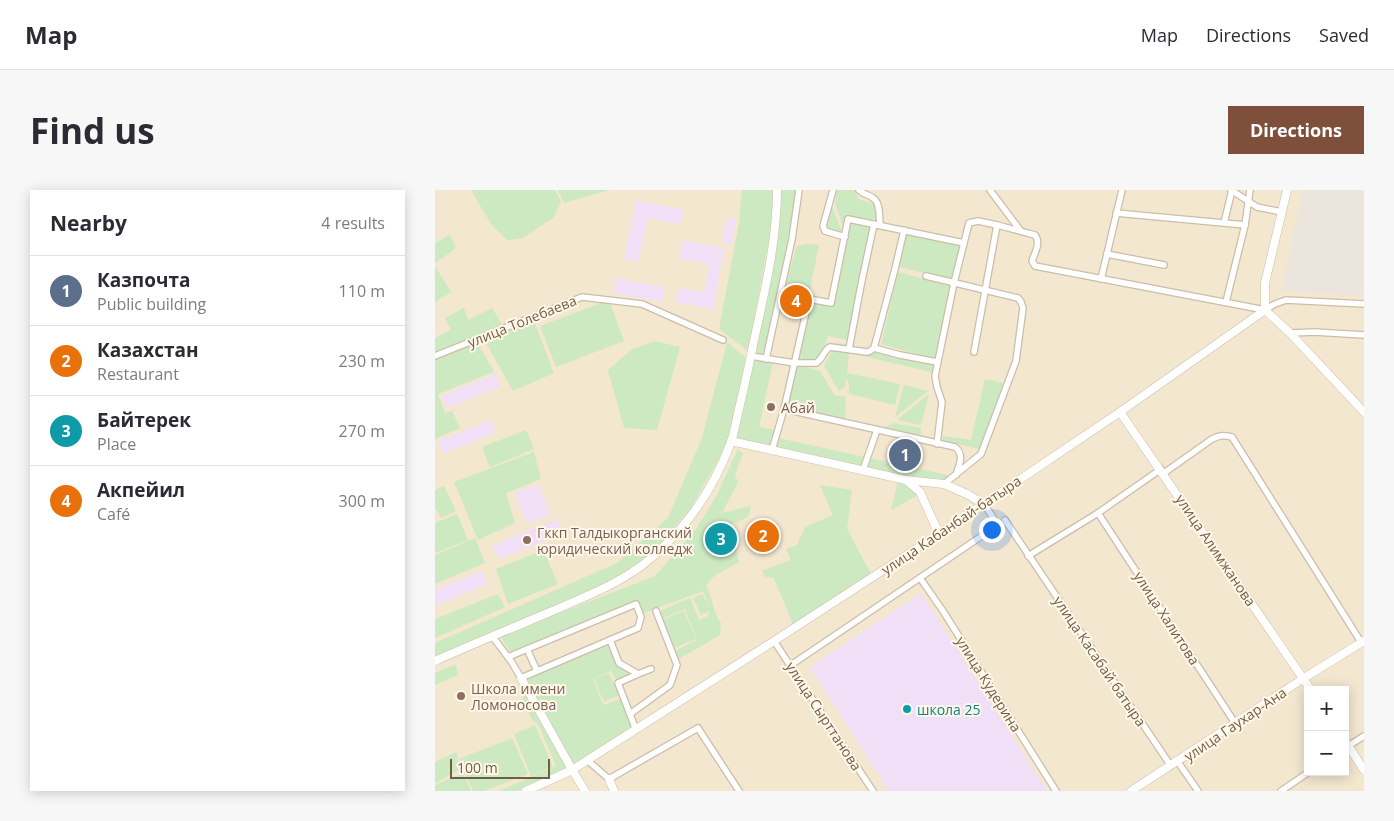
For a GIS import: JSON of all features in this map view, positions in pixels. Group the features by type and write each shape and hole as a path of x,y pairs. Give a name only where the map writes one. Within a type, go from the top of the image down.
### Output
{"main road":[{"path":"435,661 601,589 629,574 649,560 669,540 701,502 717,473 731,441 767,277 777,206 777,190"},
{"path":"1287,190 1265,283 1265,310 1291,333 1364,412"},
{"name":"улица Кабанбай-батыра","path":"526,791 587,761 774,642 1121,412 1265,310"},
{"name":"улица Алимжанова","path":"1121,412 1309,686"},
{"path":"731,441 906,480 944,484 984,504"},
{"path":"906,480 920,492 939,534"},
{"name":"улица Гаухар-Ана","path":"1131,791 1304,678 1363,642"},
{"path":"521,678 585,791"},
{"path":"1349,749 1364,770"},
{"path":"609,779 614,791"}],"street":[{"path":"766,358 792,239 799,190"},
{"path":"833,190 823,226 825,232 845,237"},
{"path":"849,349 861,285 877,225 878,203 859,190"},
{"path":"990,190 1020,230"},
{"path":"1101,279 1122,190"},
{"path":"1224,223 1231,190 1257,207 1282,212"},
{"path":"1226,302 1245,224 1251,190"},
{"path":"1117,213 1245,224"},
{"path":"772,450 784,409 809,299 831,303 848,219 965,243"},
{"path":"937,444 942,402 935,376 937,362 969,223 978,221 1035,235 1039,243 1032,261 1035,266 1265,310 1286,300 1364,304"},
{"path":"973,352 997,225"},
{"path":"751,356 795,363 816,363 821,360 825,351 830,347 871,351 895,269 904,230"},
{"path":"1107,254 1164,265"},
{"path":"926,276 1018,298 1023,308 1016,361 981,454 944,484"},
{"name":"улица Толебаева","path":"435,356 582,297 643,304 723,340"},
{"path":"1291,333 1315,332 1364,335"},
{"path":"873,348 900,356 937,362"},
{"path":"784,409 955,447 960,451 961,456 956,475"},
{"path":"863,470 877,430"},
{"path":"1028,556 1212,439 1224,435 1232,437 1363,642"},
{"path":"791,665 998,524 984,504"},
{"name":"улица Халитова","path":"1098,513 1235,723"},
{"name":"улица Касабай батыра","path":"1005,520 1028,556 1174,764 1198,791"},
{"name":"улица Кудерина","path":"920,578 943,611 1056,791"},
{"path":"492,636 521,678 637,628 641,617 635,604 508,657"},
{"path":"630,714 670,685 677,665 656,611"},
{"path":"609,640 619,663 638,674"},
{"name":"улица Сырттанова","path":"774,642 873,791"},
{"path":"527,649 537,671"},
{"path":"635,730 618,683 651,669"},
{"path":"587,761 609,779 698,728 739,791"},
{"path":"1349,744 1364,736"},
{"path":"1281,791 1304,775"}],"shaded area":[{"path":"435,190 1364,190 1364,791 435,791"},
{"path":"1302,190 1364,190 1364,296 1282,291"},
{"path":"636,200 684,210 681,224 647,218 638,262 624,259"},
{"path":"727,219 736,220 731,244 722,242"},
{"path":"682,241 724,248 713,309 676,302 679,288 704,292 709,264 679,259"},
{"path":"616,278 665,288 662,302 614,293"},
{"path":"496,374 500,387 447,408 442,396"},
{"path":"490,420 496,432 443,454 438,441"},
{"path":"539,485 550,515 527,524 515,493"},
{"path":"557,519 563,534 499,559 493,545"},
{"path":"482,571 487,584 435,606 435,590"},
{"path":"921,593 1047,791 889,791 810,667"}],"green space":[{"path":"471,190 555,190 561,201 554,217 523,238 507,240 491,224"},
{"path":"558,190 609,190 564,203"},
{"path":"742,190 775,190 775,207 748,351 719,329 739,223"},
{"path":"780,190 797,190 797,192 764,357 754,354 774,247 780,205"},
{"path":"836,190 855,190 858,199 876,205 878,223 847,217 844,230 835,203"},
{"path":"831,203 843,235 822,233"},
{"path":"849,220 872,226 848,340 828,336 820,367 796,362 810,300 831,305"},
{"path":"906,233 961,246 952,279 899,267"},
{"path":"450,235 456,248 435,263 435,243"},
{"path":"819,245 810,290 785,286 797,246"},
{"path":"435,266 451,292 435,302"},
{"path":"898,272 951,286 935,359 881,344"},
{"path":"609,300 624,341 556,367 540,326"},
{"path":"464,308 468,320 492,308 503,326 435,352 435,338 451,330 445,318"},
{"path":"534,321 554,373 513,391 484,339"},
{"path":"655,341 680,347 657,430 624,428 608,370 631,350"},
{"path":"477,342 494,372 438,394 445,413 452,411 460,428 435,439 435,359"},
{"path":"727,342 746,358 727,444 690,510 649,556 587,596 435,658 435,643 617,563 668,518 702,438"},
{"path":"836,343 877,350 934,365 932,372 849,353 847,373 900,384 895,405 849,394 849,384 846,378 845,387 839,391 824,366"},
{"path":"752,358 773,362 759,427 775,430 771,448 733,440"},
{"path":"796,365 820,371 834,395 846,397 845,421 787,407"},
{"path":"985,379 1003,383 980,449 942,441 943,436 971,440"},
{"path":"904,385 928,391 895,417"},
{"path":"929,394 921,425 897,420"},
{"path":"893,423 921,428 921,438 882,429"},
{"path":"526,430 534,449 490,467 482,447"},
{"path":"778,438 865,457 861,468 774,448"},
{"path":"738,449 743,454 735,474 738,482 722,513 751,506 748,517 728,526 720,525 712,529 706,540 710,551 724,553 735,546 739,562 714,576 706,586 716,615 721,623 720,635 677,660 674,651 697,640 685,609 661,619 660,611 690,598 699,620 708,616 710,611 701,615 693,598 702,594 710,608 703,591 644,613 637,601 512,654 500,636 655,576 696,529 717,495"},
{"path":"534,452 541,479 506,493 515,523 478,540 454,482"},
{"path":"870,458 952,476 939,488 865,468"},
{"path":"898,480 906,484 918,495 891,510"},
{"path":"820,485 852,490 847,529 871,574 793,625 774,578 765,577 762,571 791,560 786,549 797,545 805,527 833,515"},
{"path":"444,486 456,511 441,518 435,509 435,490"},
{"path":"457,514 468,540 435,553 435,523"},
{"path":"475,538 485,563 435,584 435,555"},
{"path":"543,550 558,584 508,604 496,569"},
{"path":"498,594 505,607 435,638 435,619"},
{"path":"684,611 696,639 674,648 662,620"},
{"path":"609,645 618,664 631,675 616,680 611,671 593,679 603,705 621,699 633,729 573,766 525,678"},
{"path":"456,664 458,675 435,685 435,673"},
{"path":"609,673 619,695 604,702 594,679"},
{"path":"528,695 567,770 518,791 499,791 556,766 538,724 532,720 522,697"},
{"path":"535,725 553,767 531,776 514,734"},
{"path":"512,738 528,774 484,791 473,791 459,759"},
{"path":"457,752 459,770 435,783 435,762"},
{"path":"463,773 471,791 435,791 435,785"}],"place":[{"name":"Акпейил","path":"796,301"},
{"name":"Абай","path":"771,407"},
{"name":"Казпочта","path":"905,455"},
{"name":"Казахстан","path":"763,536"},
{"name":"Байтерек","path":"721,539"},
{"name":"Гккп Талдыкорганский юридический колледж","path":"527,540"},
{"name":"Школа имени Ломоносова","path":"461,696"},
{"name":"школа 25","path":"907,709"}]}
